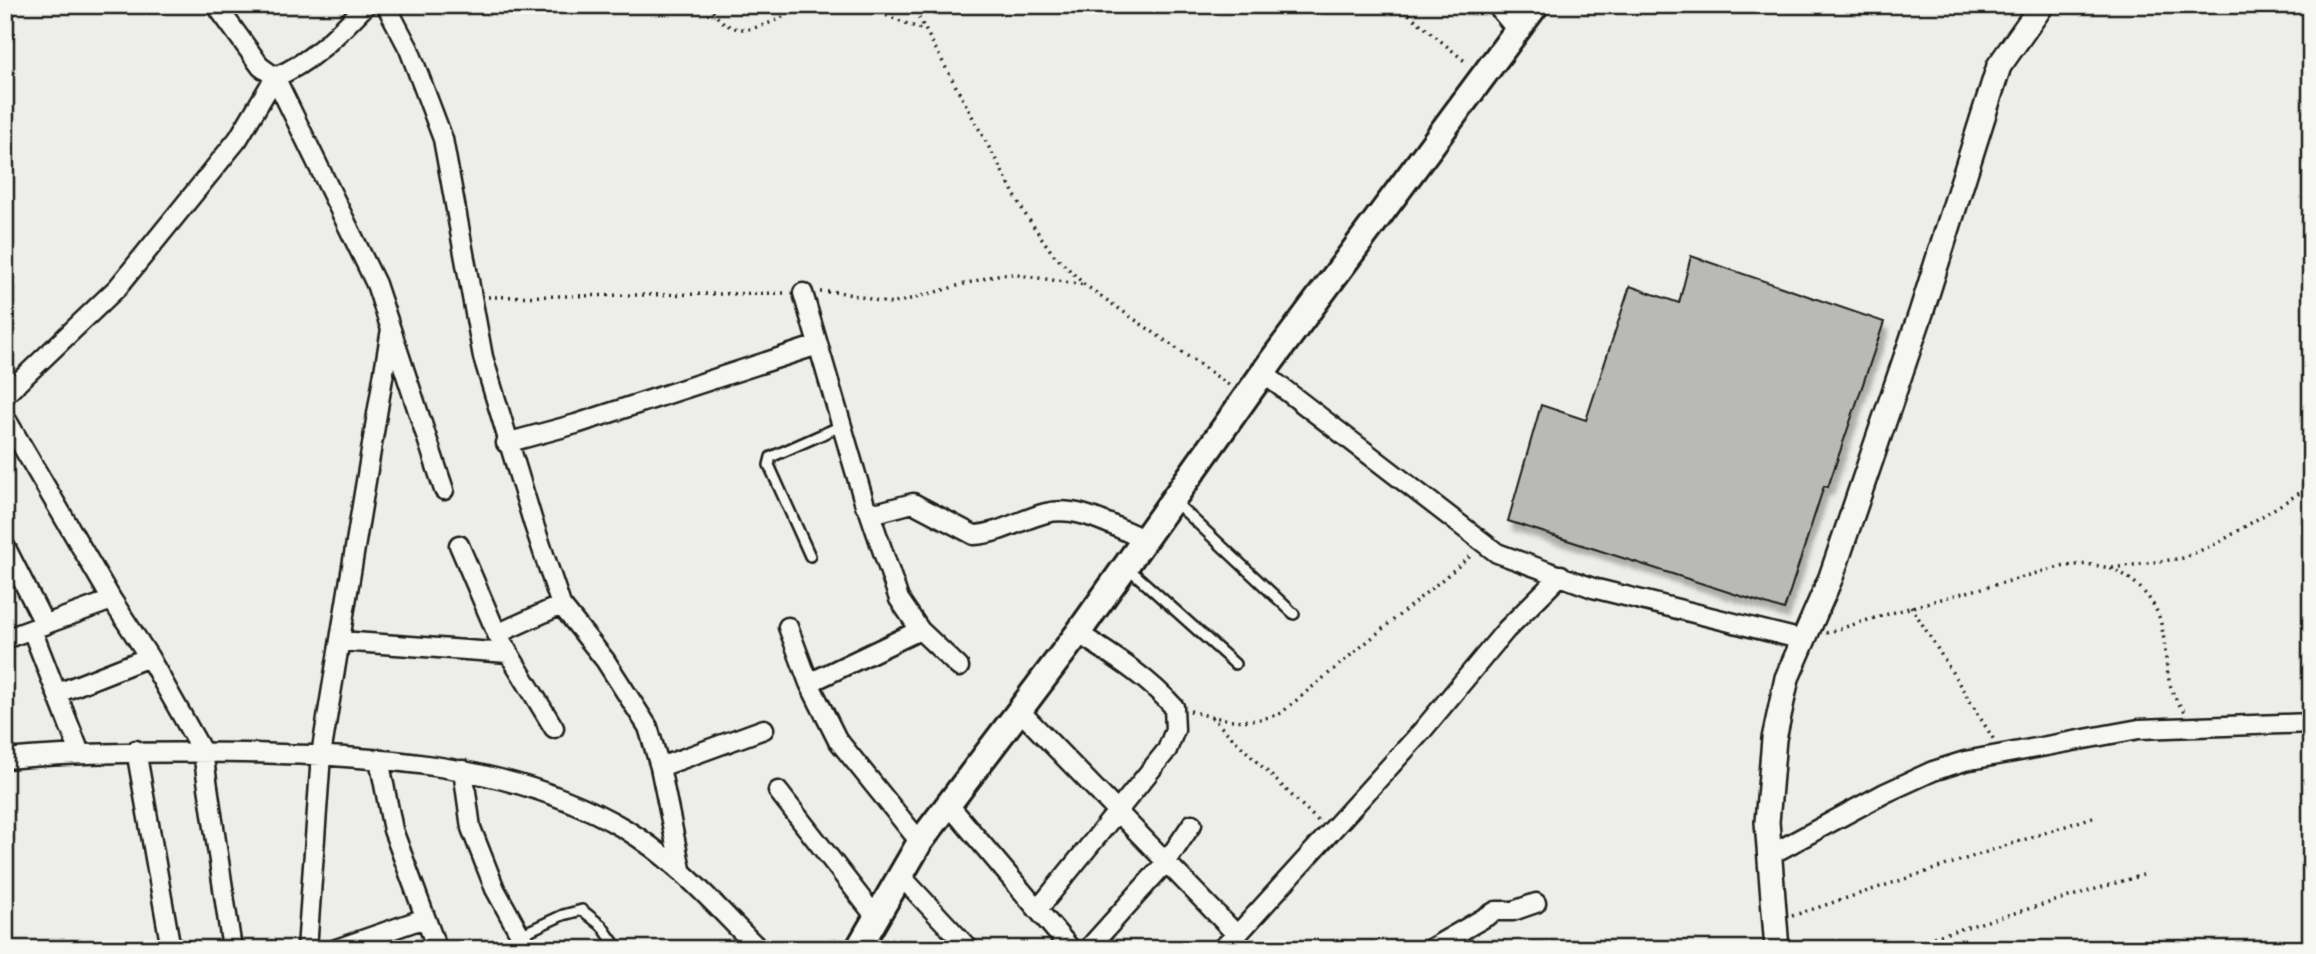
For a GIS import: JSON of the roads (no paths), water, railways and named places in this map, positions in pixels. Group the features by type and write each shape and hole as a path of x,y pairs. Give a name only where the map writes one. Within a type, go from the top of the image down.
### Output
{"main road":[{"path":"858,949 899,874 920,842 1078,633 1246,396 1536,5"}],"street":[{"path":"216,5 261,66 275,77 376,284 444,490"},
{"path":"5,395 118,287 238,139 275,77 297,68 313,57 366,5"},
{"path":"386,5 409,49 443,139 483,357 506,443 561,605 636,706 648,727 660,767 681,869"},
{"path":"1496,5 1516,29"},
{"path":"1777,949 1767,822 1774,739 1787,678 1819,609 1840,551 1999,66 2042,5"},
{"path":"803,293 841,426 900,599 920,630 959,667"},
{"path":"307,949 321,755 391,329"},
{"path":"506,443 576,424 818,345"},
{"path":"1263,373 1427,496 1497,553 1594,588 1803,640"},
{"path":"5,416 203,752 232,949"},
{"path":"869,511 879,512 913,503 974,535 1064,511 1089,517 1144,539"},
{"path":"459,545 497,634 554,727"},
{"path":"5,546 38,627 80,753"},
{"path":"1222,949 1422,731 1506,630 1561,575"},
{"path":"5,639 112,600"},
{"path":"497,634 561,605"},
{"path":"788,627 809,683 836,740 920,842"},
{"path":"809,683 920,630"},
{"path":"1039,908 1167,750 1175,730 1174,706 1144,676 1078,633"},
{"path":"340,641 508,653"},
{"path":"58,693 149,657"},
{"path":"1018,709 1237,935"},
{"path":"1768,856 1933,771 2002,754 2139,729 2311,723"},
{"path":"660,767 764,729"},
{"path":"136,750 172,949"},
{"path":"5,760 136,750 321,755 463,770 587,810 625,830 681,869 742,942 759,949"},
{"path":"379,760 393,830 437,949"},
{"path":"463,770 471,828 495,889 524,942"},
{"path":"778,791 875,916"},
{"path":"948,805 1039,908 1071,949"},
{"path":"1088,949 1167,862 1192,824"},
{"path":"899,874 969,949"},
{"path":"1430,949 1496,911 1513,911 1536,903"},
{"path":"336,949 425,918"}],"lane":[{"path":"810,556 769,465 771,457 841,426"},
{"path":"1172,499 1294,614"},
{"path":"1125,566 1235,664"},
{"path":"524,942 563,915 582,910 602,926 618,949"}]}
